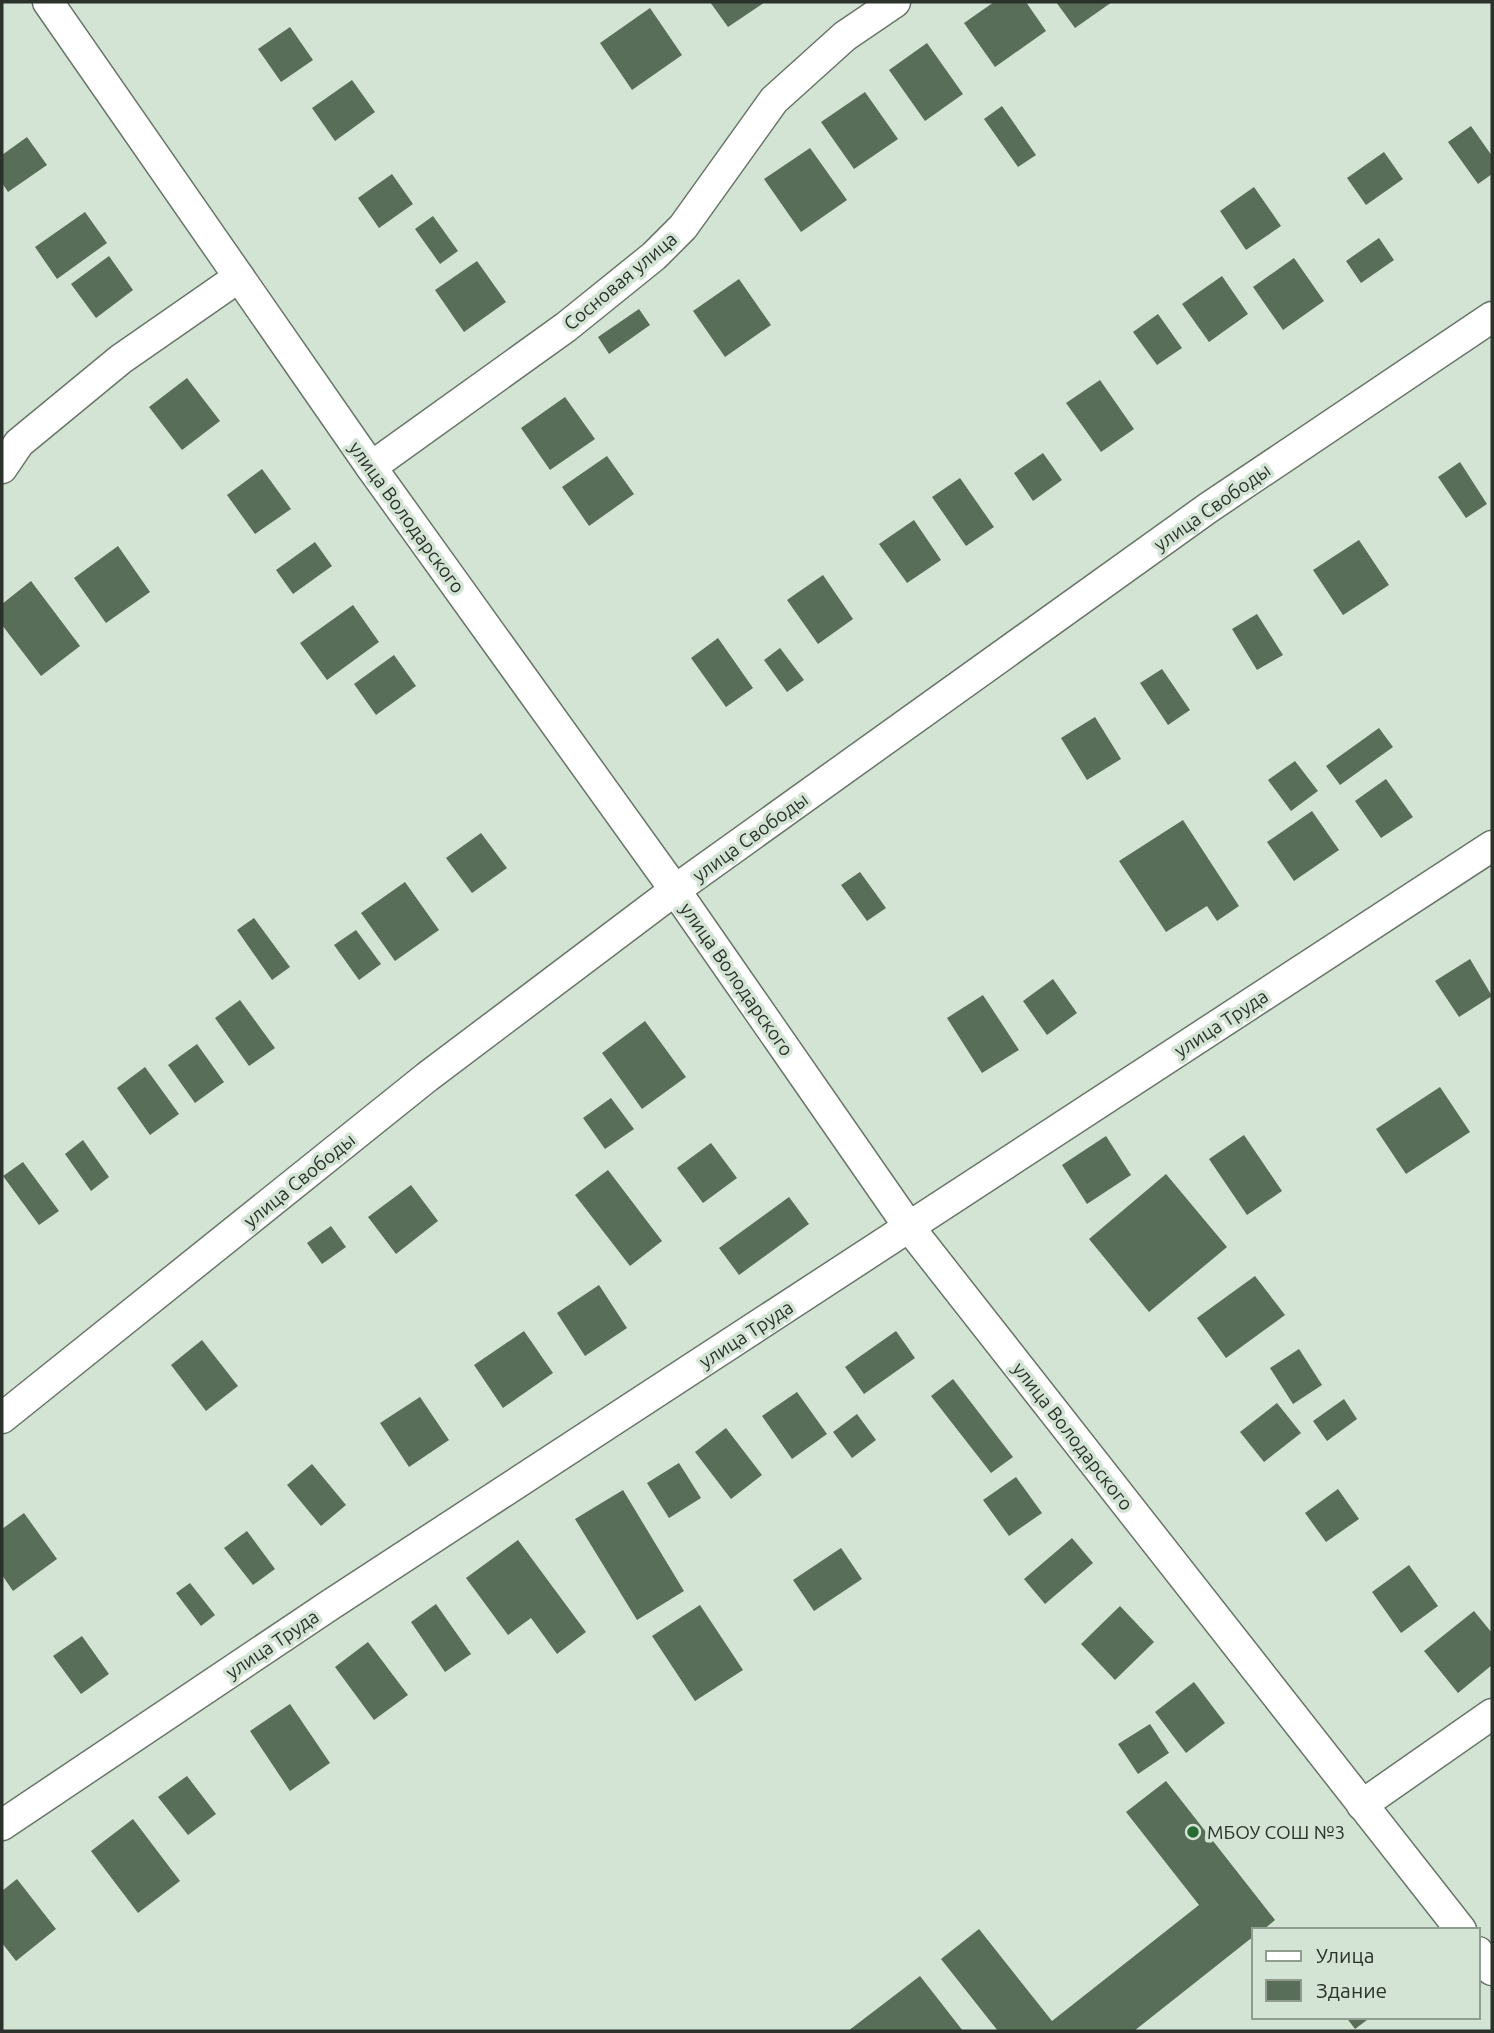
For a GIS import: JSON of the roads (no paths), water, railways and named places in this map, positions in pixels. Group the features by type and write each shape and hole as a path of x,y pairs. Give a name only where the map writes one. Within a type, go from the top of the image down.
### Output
{"street":[{"name":"улица Володарского","path":"48,2 371,467 675,890 909,1227 1459,1928"},
{"name":"Сосновая улица","path":"371,467 566,327 654,256 683,227 774,100 845,36 895,2"},
{"path":"2,468 19,443 121,359 239,277"},
{"name":"улица Свободы","path":"2,1418 427,1077 675,890 1208,508 1492,317"},
{"name":"улица Труда","path":"2,1825 330,1605 1492,846"},
{"path":"1362,1805 1492,1714"},
{"path":"1480,1954 1492,1969"}],"place":[{"name":"МБОУ СОШ №3","path":"1193,1832"}]}
